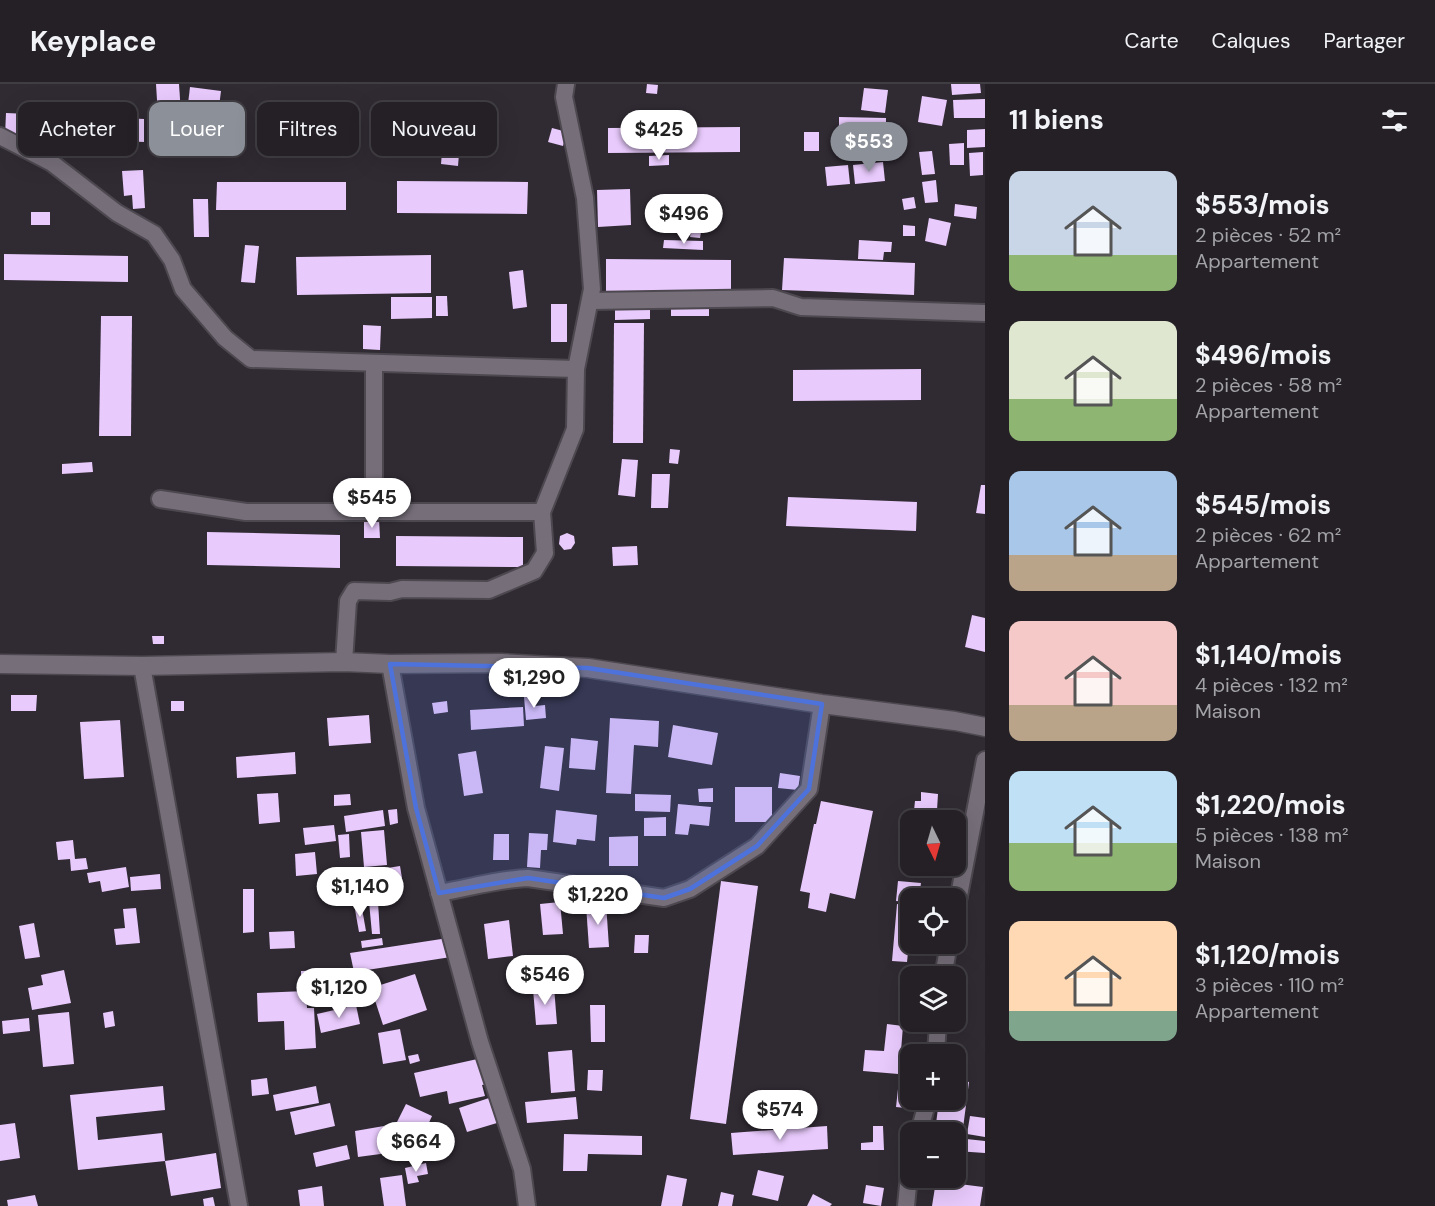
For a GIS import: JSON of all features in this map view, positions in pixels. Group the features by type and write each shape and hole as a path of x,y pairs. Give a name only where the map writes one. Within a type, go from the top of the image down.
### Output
{"street":[{"path":"344,662 348,601 354,591 489,590 534,571 545,553 542,512 575,429 576,369 590,301 592,272 585,198 564,97 566,84"},
{"path":"0,136 52,164 117,213 154,234 172,260 183,289 225,338 250,359 576,369"},
{"path":"590,301 773,298 801,307 985,313"},
{"path":"374,363 374,512"},
{"path":"160,499 246,512 542,512"},
{"path":"0,664 142,666 344,662 501,663 588,668 822,704 955,721 985,728"},
{"path":"390,664 416,808 480,1042 522,1169 527,1206"},
{"path":"142,666 239,1206"},
{"path":"439,893 506,879 528,878 664,898 690,889 758,846 809,789 822,704"},
{"path":"960,888 985,760"},
{"path":"906,1206 908,1188"}],"highlighted area":[{"path":"390,664 588,668 822,704 809,789 757,846 690,889 664,898 528,878 439,893 416,808"}],"building":[{"path":"156,84 179,84 180,102 157,102"},
{"path":"647,84 658,85 657,94 646,93"},
{"path":"951,84 980,84 981,93 952,95"},
{"path":"190,87 221,91 220,102 188,102"},
{"path":"864,88 888,90 885,113 861,110"},
{"path":"922,96 947,100 942,126 918,122"},
{"path":"985,99 985,118 954,118 953,100"},
{"path":"6,113 18,114 18,137 5,136"},
{"path":"839,117 886,118 886,132 905,132 905,146 839,145"},
{"path":"137,119 144,119 144,142 137,142"},
{"path":"740,127 740,152 608,153 608,128"},
{"path":"552,128 567,132 563,146 548,142"},
{"path":"985,129 985,147 967,148 967,130"},
{"path":"804,132 819,132 819,151 804,151"},
{"path":"964,143 964,165 950,165 949,144"},
{"path":"932,151 935,174 922,175 919,152"},
{"path":"983,152 983,175 970,176 969,153"},
{"path":"669,155 669,165 649,166 649,156"},
{"path":"442,156 459,156 458,166 441,164"},
{"path":"883,162 885,181 855,184 853,165"},
{"path":"848,165 850,184 827,186 825,167"},
{"path":"143,170 145,208 133,209 132,195 124,196 122,171"},
{"path":"936,180 938,202 925,203 922,182"},
{"path":"397,181 528,182 527,214 397,213"},
{"path":"217,182 346,182 346,210 216,210"},
{"path":"630,189 631,225 598,227 597,190"},
{"path":"914,197 916,208 904,210 902,199"},
{"path":"193,199 208,199 209,237 194,237"},
{"path":"955,204 977,207 976,219 954,216"},
{"path":"31,212 50,212 50,225 31,225"},
{"path":"929,218 951,223 946,246 925,241"},
{"path":"692,225 702,226 700,238 690,237"},
{"path":"903,225 915,226 915,236 903,236"},
{"path":"664,240 703,241 703,250 663,248"},
{"path":"859,240 892,242 891,252 884,252 883,260 858,259"},
{"path":"245,245 259,246 255,283 241,282"},
{"path":"4,254 128,256 128,282 4,280"},
{"path":"431,255 431,293 297,295 296,257"},
{"path":"784,258 915,263 914,295 782,290"},
{"path":"606,259 731,260 731,293 606,292"},
{"path":"523,270 527,307 513,309 509,272"},
{"path":"436,296 447,296 448,316 436,316"},
{"path":"391,297 432,297 432,318 391,319"},
{"path":"551,304 567,304 567,342 551,342"},
{"path":"650,304 650,319 615,320 615,305"},
{"path":"671,306 709,306 709,316 671,316"},
{"path":"101,316 132,316 131,436 99,436"},
{"path":"614,323 644,323 643,443 613,443"},
{"path":"363,325 381,326 380,350 363,349"},
{"path":"921,369 921,400 793,401 793,370"},
{"path":"670,449 680,450 678,464 669,463"},
{"path":"622,459 638,460 635,497 618,495"},
{"path":"92,462 93,472 62,474 62,464"},
{"path":"652,474 670,474 668,508 651,508"},
{"path":"981,485 985,485 985,514 976,513"},
{"path":"788,497 917,502 916,531 786,526"},
{"path":"379,519 380,538 364,538 364,520"},
{"path":"207,532 340,535 340,568 207,565"},
{"path":"567,533 574,536 575,543 571,549 564,550 559,544 560,536"},
{"path":"396,536 523,537 523,567 396,566"},
{"path":"637,546 638,565 613,566 612,547"},
{"path":"972,615 985,618 985,652 965,647"},
{"path":"152,636 164,636 164,644 153,644"},
{"path":"11,695 37,695 36,711 11,711"},
{"path":"534,696 535,706 545,705 546,718 526,720 524,697"},
{"path":"171,701 184,701 184,711 171,711"},
{"path":"447,701 448,712 434,714 432,703"},
{"path":"523,707 524,726 471,730 470,710"},
{"path":"369,715 371,743 329,746 327,718"},
{"path":"610,718 659,721 658,747 634,745 631,794 606,793"},
{"path":"120,720 124,777 84,779 80,722"},
{"path":"673,725 718,733 712,765 668,757"},
{"path":"571,738 598,741 595,770 569,768"},
{"path":"545,746 564,748 559,791 540,788"},
{"path":"476,751 483,793 464,796 458,754"},
{"path":"295,752 296,774 237,778 236,757"},
{"path":"780,773 800,776 798,790 778,788"},
{"path":"735,787 772,787 772,822 735,822"},
{"path":"713,788 713,802 699,802 698,789"},
{"path":"921,792 938,794 937,810 914,810 915,801 921,801"},
{"path":"278,793 280,822 259,824 257,794"},
{"path":"350,794 351,805 334,806 334,795"},
{"path":"635,794 671,795 670,812 635,811"},
{"path":"821,801 873,811 855,899 830,893 826,912 808,908 810,893 800,891"},
{"path":"678,804 711,807 709,826 690,824 688,835 675,834"},
{"path":"397,809 398,823 390,825 388,810"},
{"path":"383,810 385,826 346,832 344,816"},
{"path":"556,810 597,815 595,841 577,839 576,845 553,842"},
{"path":"666,817 666,836 644,836 644,818"},
{"path":"334,825 336,841 305,845 303,828"},
{"path":"384,830 387,865 364,867 361,832"},
{"path":"529,833 548,834 547,850 541,850 540,868 527,867"},
{"path":"349,834 350,857 340,858 338,835"},
{"path":"494,834 509,834 509,860 493,860"},
{"path":"638,836 638,866 609,866 609,837"},
{"path":"73,840 75,859 86,858 88,869 71,871 70,859 58,860 56,842"},
{"path":"315,852 317,874 296,876 295,854"},
{"path":"400,866 402,878 376,881 375,870"},
{"path":"126,867 129,887 102,892 100,881 89,883 87,873"},
{"path":"160,874 161,889 131,891 130,877"},
{"path":"721,881 758,886 726,1124 690,1119"},
{"path":"898,881 921,883 920,888 900,888 900,901 896,901"},
{"path":"243,889 254,889 254,932 243,933"},
{"path":"369,902 378,902 380,934 372,934"},
{"path":"560,902 563,934 543,935 540,904"},
{"path":"361,903 366,931 359,932 354,904"},
{"path":"606,903 609,947 589,948 586,905"},
{"path":"897,904 900,904 900,954 908,954 907,962 892,961"},
{"path":"136,908 140,943 116,945 114,929 125,928 123,909"},
{"path":"509,920 513,956 488,959 484,924"},
{"path":"34,923 40,957 25,959 19,926"},
{"path":"294,931 295,948 270,949 269,932"},
{"path":"635,935 649,935 648,953 634,953"},
{"path":"382,938 383,945 362,948 361,941"},
{"path":"448,938 451,957 354,972 350,953"},
{"path":"64,970 71,1003 32,1010 28,988 43,985 41,975"},
{"path":"340,970 341,986 301,987 301,971"},
{"path":"415,974 427,1010 383,1025 371,988"},
{"path":"554,987 557,1024 536,1025 533,989"},
{"path":"306,991 307,1008 314,1008 316,1048 285,1050 284,1021 258,1022 257,993"},
{"path":"356,1005 360,1024 321,1033 317,1014"},
{"path":"590,1005 605,1005 605,1042 591,1042"},
{"path":"113,1011 115,1026 105,1028 103,1013"},
{"path":"69,1012 74,1064 43,1067 38,1015"},
{"path":"29,1018 30,1031 3,1034 2,1021"},
{"path":"887,1024 900,1026 900,1032 903,1032 900,1074 863,1071 865,1050 884,1051"},
{"path":"400,1029 406,1060 383,1064 378,1033"},
{"path":"572,1050 575,1091 551,1093 548,1052"},
{"path":"418,1054 420,1061 410,1064 408,1056"},
{"path":"482,1058 488,1084 482,1085 485,1096 449,1104 447,1091 420,1097 414,1073"},
{"path":"588,1070 603,1070 602,1091 587,1090"},
{"path":"267,1078 269,1094 252,1096 251,1080"},
{"path":"899,1080 900,1080 900,1107 896,1107"},
{"path":"966,1082 969,1082 966,1105"},
{"path":"163,1086 165,1110 96,1117 98,1140 162,1133 165,1161 78,1170 70,1095"},
{"path":"316,1086 319,1103 276,1111 273,1095"},
{"path":"576,1097 578,1119 527,1123 525,1102"},
{"path":"489,1098 497,1123 467,1132 459,1108"},
{"path":"330,1103 335,1126 295,1135 290,1112"},
{"path":"406,1104 432,1116 423,1136 396,1124"},
{"path":"938,1110 965,1110 964,1122 936,1122"},
{"path":"970,1116 985,1118 985,1137 967,1134"},
{"path":"15,1123 20,1158 0,1161 0,1125"},
{"path":"384,1126 388,1153 358,1157 355,1131"},
{"path":"827,1126 828,1149 733,1155 731,1133"},
{"path":"873,1126 883,1126 884,1150 861,1150 861,1143 873,1142"},
{"path":"564,1134 642,1136 642,1155 588,1154 587,1171 563,1171"},
{"path":"966,1139 985,1141 985,1153 966,1152"},
{"path":"347,1145 350,1159 316,1167 313,1153"},
{"path":"216,1153 221,1188 171,1196 165,1161"},
{"path":"426,1163 428,1174 417,1176 419,1182 408,1184 405,1168"},
{"path":"758,1170 784,1176 778,1201 752,1195"},
{"path":"402,1175 406,1206 384,1206 380,1178"},
{"path":"667,1175 687,1179 682,1206 661,1206"},
{"path":"866,1185 884,1188 881,1206 863,1203"},
{"path":"966,1185 983,1187 980,1206 932,1206 935,1188 966,1188"},
{"path":"322,1186 324,1206 300,1206 298,1190"},
{"path":"721,1192 734,1195 732,1206 718,1206"},
{"path":"813,1194 832,1204 830,1206 807,1206"},
{"path":"35,1195 38,1206 8,1206 7,1200"},
{"path":"213,1197 215,1206 204,1206 203,1199"}]}
